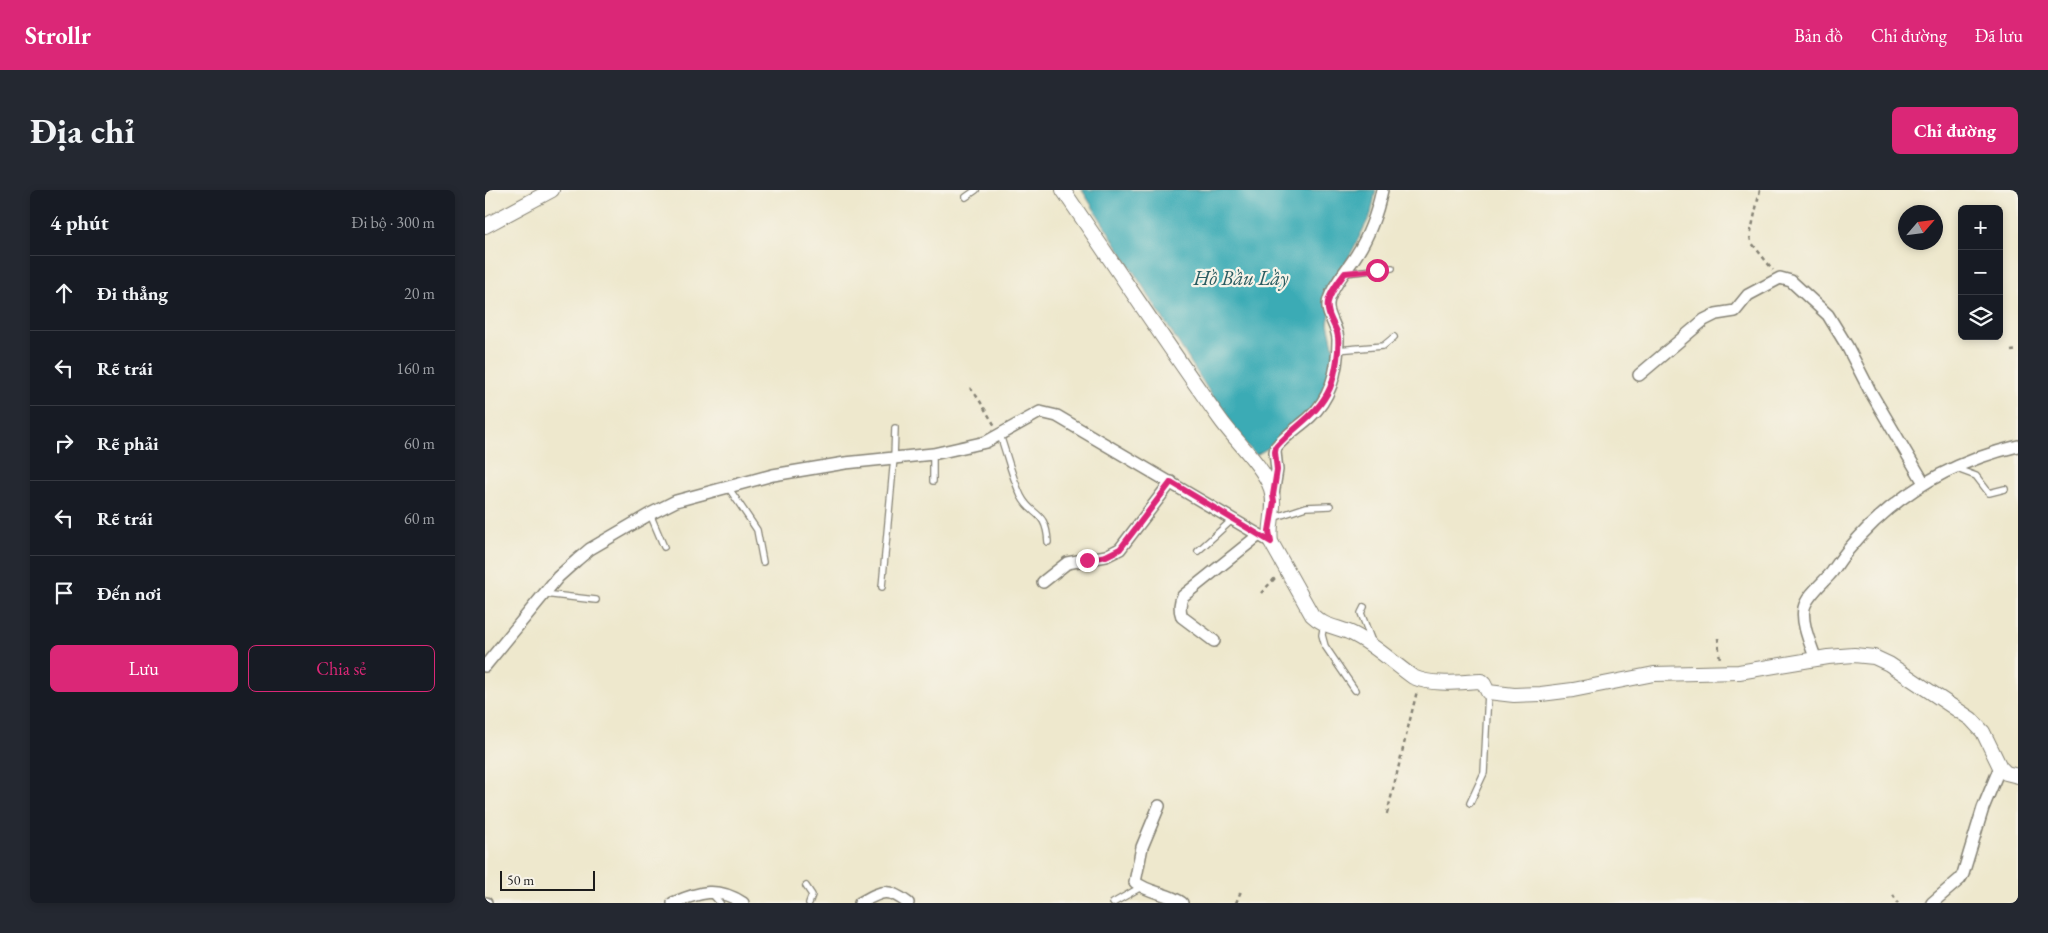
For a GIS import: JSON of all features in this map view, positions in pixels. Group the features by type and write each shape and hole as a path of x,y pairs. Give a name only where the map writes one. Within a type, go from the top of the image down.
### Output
{"street":[{"path":"485,226 536,193 552,190"},
{"path":"1063,190 1221,421 1266,478 1273,495 1274,502 1269,531 1265,538 1183,596 1180,601 1179,606 1182,617 1215,641"},
{"path":"1273,495 1277,470 1276,447 1311,416 1324,401 1331,386 1338,338 1329,315 1328,302 1331,294 1372,228 1382,190"},
{"path":"1639,375 1704,320 1715,314 1735,310 1748,295 1780,278 1791,281 1828,315 1924,483"},
{"path":"485,666 558,577 590,549 676,501 773,475 818,467 933,454 986,442 1000,436 1040,412 1057,416 1265,538 1285,567 1312,615 1324,624 1344,630 1374,647 1413,677 1420,680 1433,682 1481,682 1488,692 1514,695 1541,694 1573,690 1654,674 1739,672 1816,660 1874,656 1971,719 1983,732 2001,767 2006,773 2018,776"},
{"path":"1816,660 1805,620 1804,607 1848,550 1874,523 1911,491 1924,483 1990,453 2018,446"},
{"path":"1043,582 1067,563 1106,556 1120,549 1171,482"},
{"path":"1932,903 1960,879 1963,874 1983,808 2001,767"},
{"path":"1159,806 1142,847 1135,882 1141,887 1151,889 1182,903"},
{"path":"861,903 885,891 893,892 902,901"},
{"path":"673,903 709,892 721,892 743,903"}],"lane":[{"path":"966,197 976,190"},
{"path":"1345,273 1392,268"},
{"path":"1337,350 1383,346 1394,338"},
{"path":"882,587 895,428"},
{"path":"1000,436 1021,494 1028,506 1045,523 1048,542"},
{"path":"933,454 933,481"},
{"path":"1955,468 1977,476 1989,493 2005,490"},
{"path":"728,487 757,530 763,562"},
{"path":"1271,518 1306,507 1330,506"},
{"path":"650,514 664,547"},
{"path":"1198,551 1233,519"},
{"path":"544,594 596,600"},
{"path":"1364,607 1361,613 1374,647"},
{"path":"1324,624 1322,635 1325,646 1355,690"},
{"path":"1470,803 1484,772 1488,692"},
{"path":"806,886 812,895 809,903"},
{"path":"1113,903 1141,887"},
{"path":"709,892 720,903"}],"path":[{"path":"1760,190 1750,236 1751,242 1780,278"},
{"path":"2011,350 2018,350"},
{"path":"970,388 990,415 1000,436"},
{"path":"1261,593 1285,567"},
{"path":"1718,638 1720,672"},
{"path":"1387,814 1420,680"},
{"path":"1236,903 1241,891"},
{"path":"1893,895 1898,903"}],"water":[{"name":"Hồ Bầu Lầy","path":"1082,190 1376,190 1371,214 1337,281 1328,323 1334,350 1333,374 1322,401 1275,444 1256,455 1236,434"}],"route":[{"path":"1087,560 1115,553 1120,549 1171,482 1271,542 1269,531 1277,476 1276,447 1311,416 1324,401 1331,386 1335,370 1338,338 1328,309 1331,294 1345,273 1377,270"}]}
